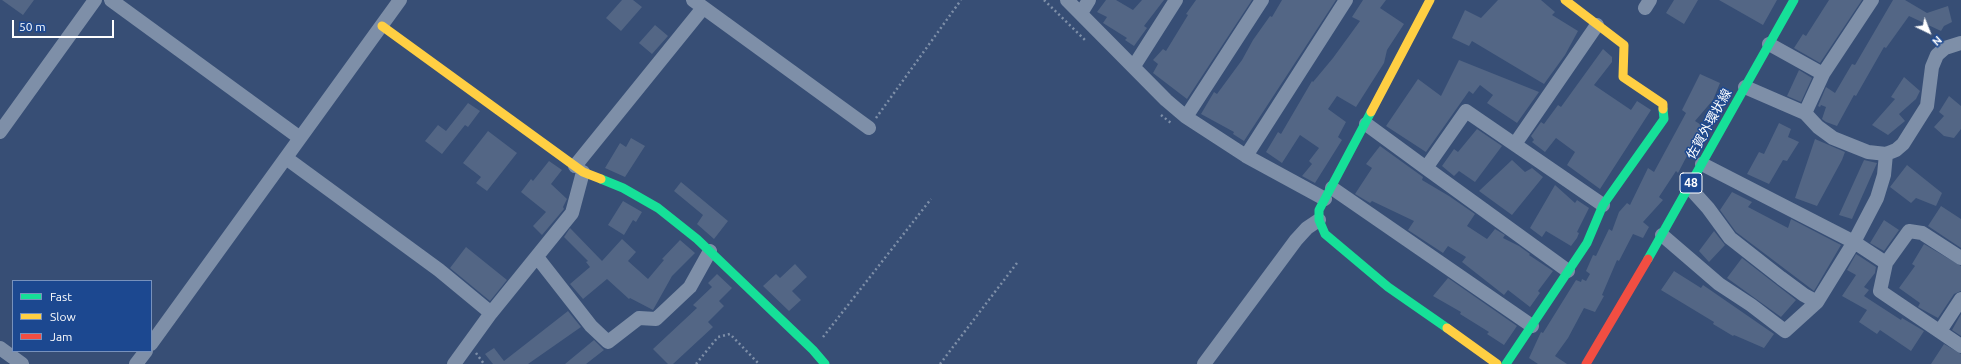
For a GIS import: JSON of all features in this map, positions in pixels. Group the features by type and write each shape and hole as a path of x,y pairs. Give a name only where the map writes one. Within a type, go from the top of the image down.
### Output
{"street":[{"path":"0,132 95,0"},
{"path":"152,343 400,0"},
{"path":"1067,0 1166,100 1186,117 1246,156 1328,194 1532,326"},
{"path":"1081,13 1089,0"},
{"path":"1134,66 1176,0"},
{"path":"1186,117 1262,0"},
{"path":"1246,156 1346,0"},
{"path":"1430,0 1366,124 1319,210 1319,220 1325,234 1388,287 1497,364"},
{"path":"1506,364 1587,243 1603,206 1664,119 1663,104 1622,77 1624,45 1565,0"},
{"name":"佐賀外環状線","path":"1586,364 1662,235 1794,0"},
{"path":"1805,112 1823,74 1872,0"},
{"path":"116,1 300,138"},
{"path":"454,364 491,313 572,213 579,169 698,4 869,128"},
{"path":"1515,144 1597,25"},
{"path":"382,26 579,169 623,188 658,208 710,251 813,350 825,364"},
{"path":"1745,87 1805,112 1818,127 1833,138 1868,152 1886,154 1896,150 1904,144 1927,106 1932,67 1937,55 1945,48 1961,43"},
{"path":"1769,44 1823,74"},
{"path":"1426,168 1466,111 1603,206"},
{"path":"1366,124 1568,271"},
{"path":"1662,235 1719,284 1751,305 1785,331 1817,302 1854,242 1877,198 1884,175 1886,154"},
{"path":"286,158 439,270 491,313"},
{"path":"1702,164 1854,242 1886,263"},
{"path":"1689,187 1708,208 1730,238 1786,282 1817,302"},
{"path":"1204,364 1296,240 1307,228 1319,220"},
{"path":"1961,258 1922,233 1909,231 1886,263 1880,291 1961,346"},
{"path":"537,257 591,326 608,342 639,318 656,319 690,287 710,251"},
{"path":"1940,332 1961,299"},
{"path":"0,348 22,364"},
{"path":"136,364 145,352"}],"path":[{"path":"869,128 961,0"},
{"path":"813,350 931,199"},
{"path":"940,364 1017,263"},
{"path":"696,364 718,337 730,334 759,364"}],"building":[{"path":"2,0 34,0 23,15"},
{"path":"622,0 633,0 642,7 621,31 606,18"},
{"path":"1106,0 1116,0 1133,10 1142,0 1164,0 1144,26 1147,28 1134,46 1125,40 1127,38 1103,23 1107,17 1097,12"},
{"path":"1196,0 1252,0 1187,99 1153,73 1158,64 1153,60 1163,49 1166,51 1188,15 1186,14"},
{"path":"1282,0 1336,0 1244,141 1233,134 1234,132 1201,114 1214,92 1217,94 1242,60 1253,40 1270,16 1272,17"},
{"path":"1363,0 1386,0 1380,8 1404,24 1387,50 1384,63 1356,107 1337,96 1328,109 1346,122 1338,137 1342,140 1315,183 1302,176 1312,164 1309,161 1319,148 1300,135 1282,163 1266,152 1278,132 1281,134 1312,81 1313,82 1333,58 1360,21 1352,17"},
{"path":"1498,0 1541,0 1555,12 1552,15 1578,31 1565,55 1544,84 1472,41 1469,46 1452,38 1465,10 1481,18"},
{"path":"1674,0 1698,0 1684,24 1666,13"},
{"path":"1719,0 1777,0 1763,25"},
{"path":"1829,0 1862,0 1820,63 1794,48 1803,34 1806,36"},
{"path":"1893,0 1905,0 1927,13 1948,6 1952,22 1944,26 1941,31 1909,16 1886,48 1884,47 1856,96 1854,95 1837,126 1826,122 1822,119 1826,107 1821,105 1820,107 1818,106 1826,87 1835,93 1852,64 1855,65"},
{"path":"655,25 668,36 652,54 639,43"},
{"path":"1603,49 1612,57 1612,62 1594,85 1631,110 1637,101 1651,110 1600,189 1567,165 1575,152 1556,138 1545,152 1532,142 1534,140 1531,136 1541,122 1544,124 1558,105 1561,107"},
{"path":"1459,60 1539,92 1517,123 1487,103 1493,95 1480,85 1473,94 1469,91 1426,152 1386,126 1418,79 1441,96"},
{"path":"1799,70 1812,78 1801,102 1787,96"},
{"path":"1700,74 1720,83 1713,100 1695,121 1706,128 1692,151 1690,150 1678,173 1676,171 1659,197 1663,200 1643,222 1649,227 1643,238 1633,234 1619,261 1617,260 1602,295 1604,296 1595,312 1584,308 1568,338 1555,356 1567,364 1538,364 1529,358 1541,332 1543,333 1576,280 1581,282 1582,279 1586,281 1590,274 1586,271 1593,255 1596,256 1609,229 1612,231 1619,212 1627,203 1630,205 1648,168 1654,172 1686,113 1682,110"},
{"path":"1904,77 1920,91 1916,99 1899,114 1905,121 1888,135 1872,125 1895,99 1891,97"},
{"path":"1949,96 1961,106 1961,129 1954,138 1944,136 1934,127 1944,116 1939,112"},
{"path":"468,103 480,111 468,127 465,125 442,154 425,141 438,125 446,131"},
{"path":"1779,123 1791,129 1788,137 1799,142 1787,161 1783,160 1769,184 1747,174 1759,152 1764,154"},
{"path":"1477,129 1502,146 1475,182 1459,171 1454,176 1442,166 1454,149 1458,152"},
{"path":"488,131 517,153 487,191 476,183 481,177 463,163"},
{"path":"631,138 645,146 625,177 605,168 620,143 626,147"},
{"path":"1815,139 1845,152 1817,206 1795,198"},
{"path":"1380,146 1423,177 1422,180 1475,214 1467,226 1487,239 1495,229 1505,235 1503,238 1519,246 1530,254 1529,255 1553,271 1538,291 1540,293 1530,307 1508,290 1504,295 1462,262 1466,257 1448,246 1443,253 1408,230 1414,221 1372,201 1370,203 1355,194 1372,168 1366,164"},
{"path":"1512,160 1525,172 1532,168 1543,177 1512,215 1479,191"},
{"path":"1864,160 1877,163 1852,219 1839,215"},
{"path":"549,161 562,170 551,184 567,199 563,207 564,209 542,235 533,226 546,212 521,192 531,179 533,181"},
{"path":"1907,165 1942,193 1936,206 1916,198 1911,203 1890,187"},
{"path":"681,182 728,221 714,239 697,224 703,215 674,191"},
{"path":"1555,185 1575,203 1577,200 1589,208 1577,232 1579,233 1577,238 1571,246 1546,231 1542,237 1530,228"},
{"path":"1732,192 1752,202 1748,207 1788,228 1791,219 1841,245 1814,291 1736,232 1720,210"},
{"path":"623,201 642,212 636,222 633,220 624,235 608,225"},
{"path":"1941,206 1961,219 1961,248 1928,226"},
{"path":"1884,220 1899,230 1884,251 1870,243"},
{"path":"570,228 602,261 622,239 636,252 628,261 648,279 664,260 662,259 680,240 695,253 672,276 653,310 630,298 629,299 607,279 583,299 570,284 590,267 586,262 588,261 564,237"},
{"path":"1714,231 1725,245 1709,262 1699,251"},
{"path":"1924,244 1961,266 1961,291 1954,294 1938,318 1918,307 1920,303 1899,288 1915,266 1912,264"},
{"path":"466,247 507,280 490,301 450,268"},
{"path":"1856,254 1876,267 1875,273 1864,287 1869,290 1864,296 1901,320 1902,318 1924,331 1911,351 1880,330 1877,334 1859,322 1867,310 1842,296 1856,275 1847,270"},
{"path":"1742,258 1796,300 1781,317 1727,278"},
{"path":"795,264 807,277 792,291 801,300 789,311 763,286 776,274 780,278"},
{"path":"1674,271 1701,288 1703,285 1774,334 1764,348 1734,335 1733,336 1713,324 1714,322 1661,290"},
{"path":"717,274 732,288 719,301 724,306 708,322 713,327 673,364 668,364 653,349 697,308 693,305 712,287 708,283"},
{"path":"1448,278 1517,326 1504,345 1487,334 1489,332 1460,314 1461,312 1433,296"},
{"path":"568,311 581,327 528,364 493,364 485,354 494,348 504,361"},
{"path":"1961,314 1961,336 1952,330"},
{"path":"594,340 604,350 586,364 565,364"},
{"path":"1944,344 1961,354 1961,364 1931,364"}],"traffic: fast":[{"path":"1648,259 1794,0"},
{"path":"1506,364 1587,243 1603,205 1664,119 1663,109"},
{"path":"1371,112 1319,210 1319,220 1325,234 1388,287 1447,328"},
{"path":"601,179 623,188 658,208 697,239 813,350 825,364"}],"traffic: slow":[{"path":"1371,112 1430,0"},
{"path":"1565,0 1624,45 1623,77 1663,104 1663,109"},
{"path":"382,26 583,172 601,179"},
{"path":"1447,328 1497,364"}],"traffic: jam":[{"path":"1586,364 1648,259"}]}
